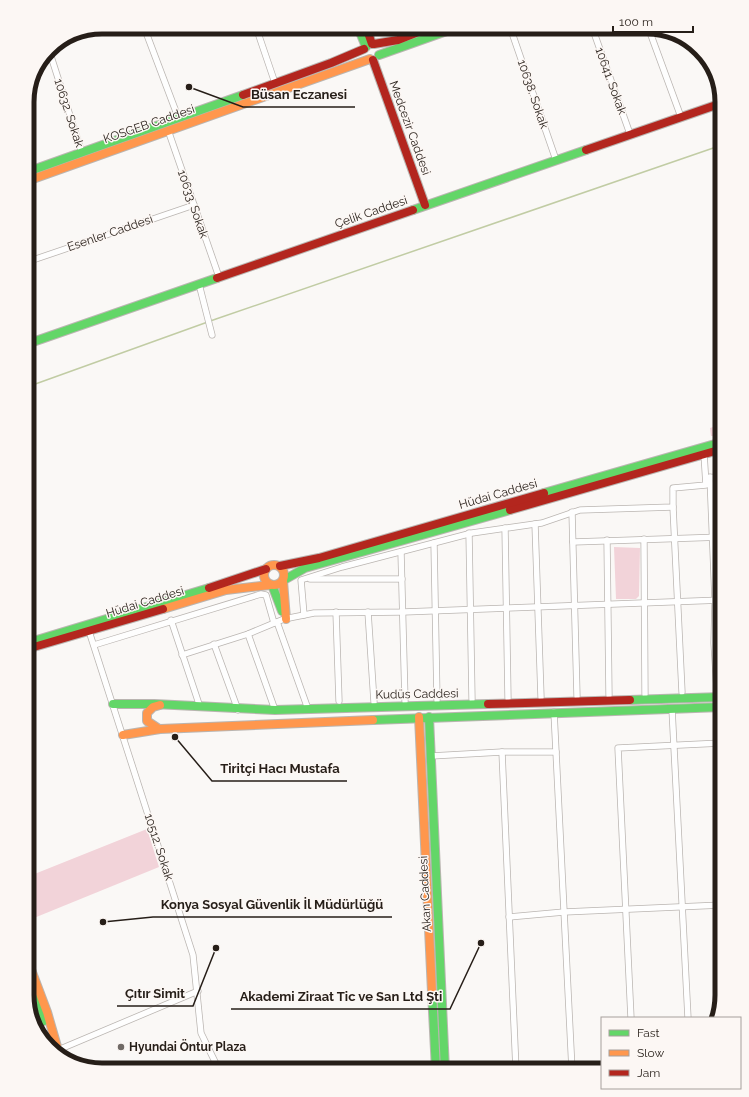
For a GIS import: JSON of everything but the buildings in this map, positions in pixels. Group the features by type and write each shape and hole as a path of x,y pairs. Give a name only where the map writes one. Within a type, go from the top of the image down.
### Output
{"main road":[{"path":"362,34 369,46 380,50 374,58 365,56 369,46 367,34"},
{"name":"KOSGEB Caddesi","path":"34,170 275,83 369,46 398,40 413,34"},
{"name":"KOSGEB Caddesi","path":"34,178 439,34"},
{"name":"Medcezir Caddesi","path":"374,58 425,205"},
{"name":"Çelik Caddesi","path":"34,342 630,134 715,107"},
{"name":"Hüdai Caddesi","path":"280,566 327,556 715,444"},
{"name":"Hüdai Caddesi","path":"283,581 305,568 715,451"},
{"path":"272,565 280,566 285,573 283,581 286,619 271,585 264,578 266,568 272,565"},
{"name":"Hüdai Caddesi","path":"34,647 238,579 266,568"},
{"path":"271,585 279,584 283,581"},
{"name":"Hüdai Caddesi","path":"34,641 234,588 271,585"},
{"name":"Kudüs Caddesi","path":"113,704 140,703 238,710 275,710 680,699 715,695"},
{"path":"160,730 152,726 147,721 147,714 153,707 161,704"},
{"name":"Kudüs Caddesi","path":"123,735 160,730 420,717 715,707"},
{"name":"Akan Caddesi","path":"420,717 436,1063"},
{"name":"Akan Caddesi","path":"429,717 445,1063"},
{"path":"34,978 58,1047"},
{"path":"35,1000 55,1044"}],"street":[{"path":"147,34 178,117"},
{"path":"258,34 275,83"},
{"name":"10638. Sokak","path":"512,34 556,160"},
{"name":"10641. Sokak","path":"594,34 630,134"},
{"path":"651,34 681,117"},
{"name":"10632. Sokak","path":"51,57 82,153"},
{"name":"10633. Sokak","path":"168,130 219,277"},
{"name":"Esenler Caddesi","path":"34,260 194,204"},
{"path":"199,284 212,335"},
{"path":"704,454 708,478 712,538 715,600 715,652"},
{"path":"708,478 715,477"},
{"path":"682,692 676,602 673,488 706,485 708,478"},
{"path":"304,615 301,580 304,579 469,533 535,524 580,510 673,507"},
{"path":"572,512 577,696"},
{"path":"535,524 540,697"},
{"path":"505,528 508,698"},
{"path":"469,533 472,699"},
{"path":"573,542 715,538"},
{"path":"644,539 644,694"},
{"path":"607,540 609,695"},
{"path":"434,543 437,700"},
{"path":"401,552 405,701"},
{"path":"304,579 402,579"},
{"path":"94,645 171,620 261,594 266,595 308,708"},
{"path":"182,655 248,634 286,619 314,613 403,612 715,600"},
{"path":"336,612 339,701"},
{"path":"368,612 374,702"},
{"path":"171,620 200,707"},
{"name":"10512. Sokak","path":"88,628 194,955 201,1033 216,1063"},
{"path":"248,634 275,710"},
{"path":"214,644 238,710"},
{"path":"672,709 688,1017"},
{"path":"554,712 572,1063"},
{"path":"631,1017 618,748 715,743"},
{"path":"431,756 502,752 556,752"},
{"path":"502,752 516,1063"},
{"path":"509,917 564,912 715,905"},
{"path":"64,1052 198,991"}],"shaded area":[{"path":"715,426 715,436 711,436 710,428"},
{"path":"614,547 640,548 639,596 636,599 616,599"},
{"path":"147,829 159,867 34,918 34,874"}],"waterway":[{"path":"34,384 216,319 715,147"}],"traffic: fast":[{"path":"361,34 366,47"},
{"path":"379,55 438,34"},
{"path":"34,170 243,95"},
{"path":"413,210 586,150"},
{"path":"34,342 217,278"},
{"path":"544,493 715,444"},
{"path":"284,580 305,568 510,510"},
{"path":"272,585 282,611"},
{"path":"34,641 209,588"},
{"path":"630,700 715,697"},
{"path":"113,704 154,704 275,710 488,704"},
{"path":"373,720 715,707"},
{"path":"429,717 445,1063"},
{"path":"432,992 436,1063"},
{"path":"34,998 44,1021"}],"traffic: slow":[{"path":"34,179 370,59"},
{"path":"270,565 278,565 284,571 284,575 284,579 278,585 270,585 264,579 264,571 270,565"},
{"path":"283,581 286,619"},
{"path":"163,609 226,590 270,585"},
{"path":"159,729 147,721 147,713 153,707 160,705"},
{"path":"419,717 432,992"},
{"path":"123,735 160,729 373,720"},
{"path":"34,978 47,1012 57,1046"}],"traffic: jam":[{"path":"368,34 372,44"},
{"path":"374,44 398,40 413,34"},
{"path":"243,95 331,63 364,49"},
{"path":"373,60 425,205"},
{"path":"586,150 715,105"},
{"path":"217,278 413,210"},
{"path":"510,510 715,451"},
{"path":"280,566 319,558 544,493"},
{"path":"209,588 266,569"},
{"path":"34,647 163,609"},
{"path":"488,704 630,700"}],"place":[{"name":"Büsan Eczanesi","path":"189,87"},
{"name":"Tiritçi Hacı Mustafa","path":"175,737"},
{"name":"Konya Sosyal Güvenlik İl Müdürlüğü","path":"103,922"},
{"name":"Akademi Ziraat Tic ve San Ltd Şti","path":"481,943"},
{"name":"Çıtır Simit","path":"216,948"},
{"name":"Hyundai Öntur Plaza","path":"121,1047"}]}
